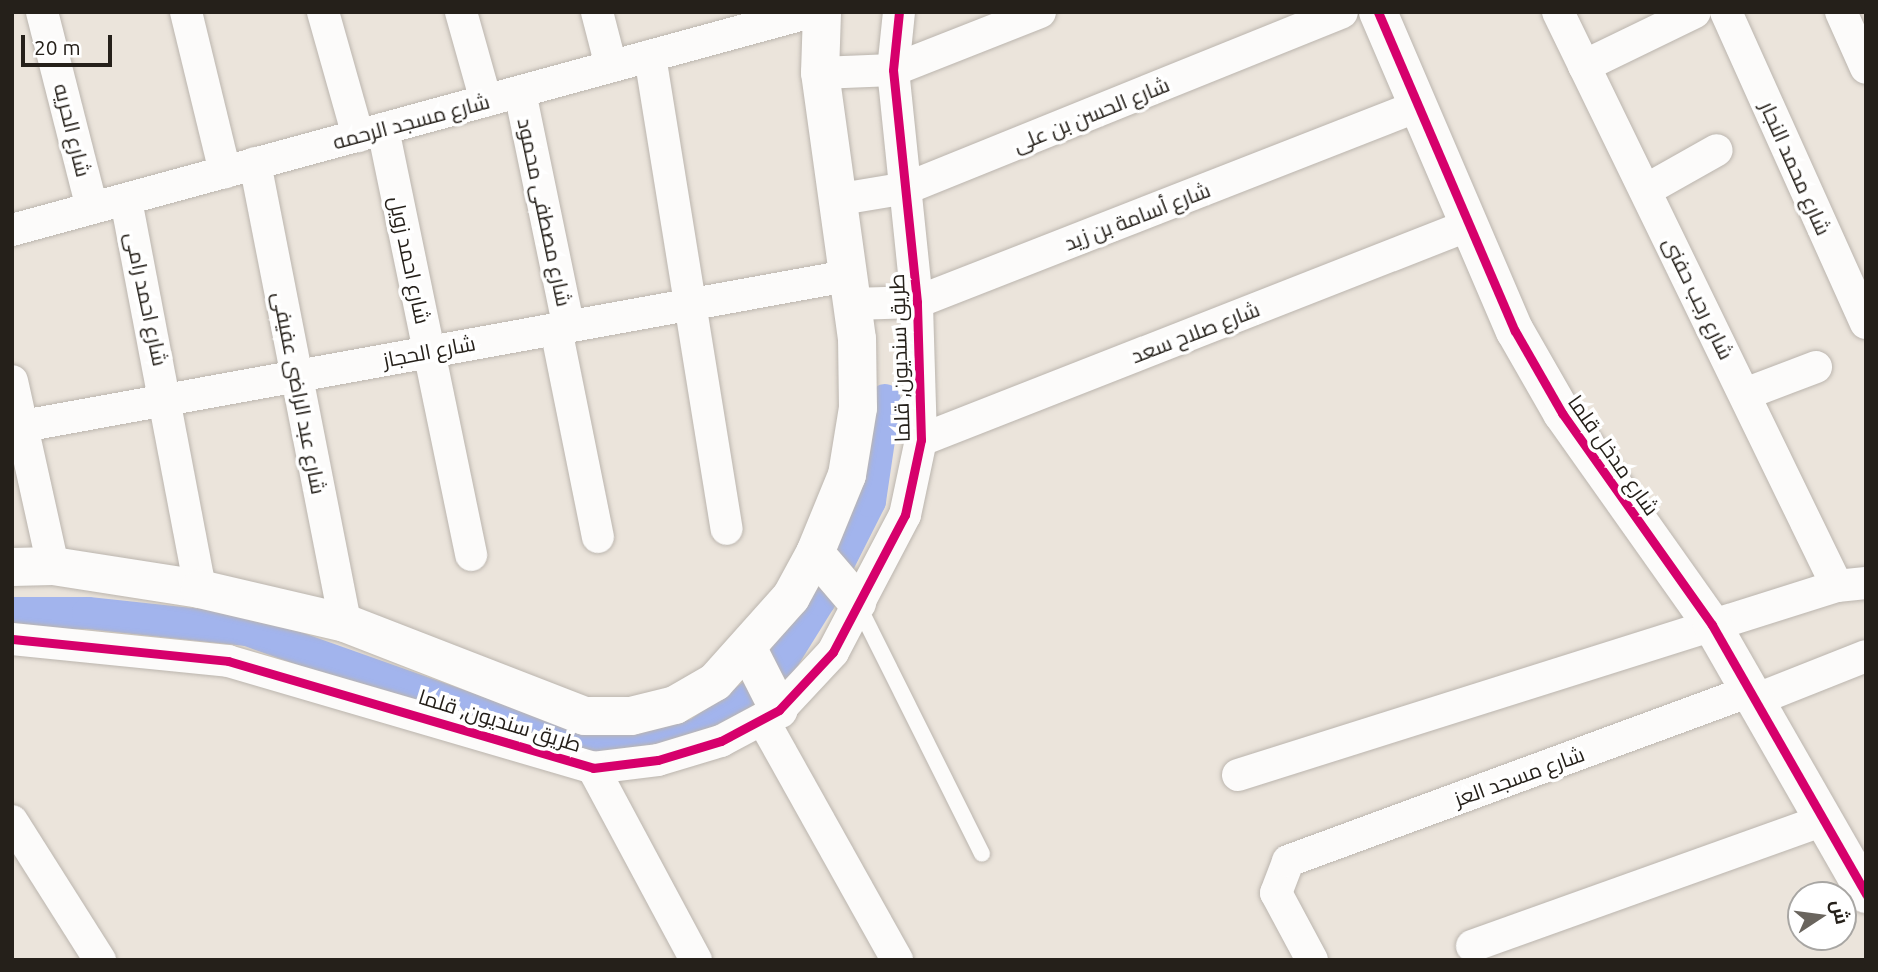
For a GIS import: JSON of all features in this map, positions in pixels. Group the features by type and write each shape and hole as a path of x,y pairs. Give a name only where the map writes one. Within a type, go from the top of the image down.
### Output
{"street":[{"name":"شارع الحريه","path":"42,12 92,208"},
{"path":"186,12 225,172"},
{"name":"شارع احمد زويل","path":"323,12 370,132 429,351 471,555"},
{"path":"461,12 486,101"},
{"path":"597,12 611,66"},
{"name":"شارع مسجد الرحمه","path":"12,230 650,56 727,23 811,12"},
{"name":"طريق سنديون, قلما","path":"12,567 53,566 200,589 345,623 585,716 631,716 675,705 715,682 748,649 791,597 816,553 846,475 858,408 849,290 820,74 822,12"},
{"name":"طريق سنديون, قلما","path":"12,639 228,662 593,768 658,760 771,715 833,652 905,515 921,440 917,302 893,70 899,12"},
{"path":"820,74 893,70 1040,12"},
{"name":"شارع الحسن بن على","path":"835,200 906,188 1342,12"},
{"name":"شارع مدخل قلما","path":"1378,12 1515,331 1562,412 1712,625 1866,894"},
{"name":"شارع رجب حفنى","path":"1558,12 1745,394 1852,584"},
{"path":"1584,66 1695,12"},
{"name":"شارع محمد النجار","path":"1726,12 1866,323"},
{"path":"1841,12 1866,68"},
{"path":"650,56 727,528"},
{"name":"شارع مصطفى محمود","path":"520,92 565,326 558,339 598,537"},
{"name":"شارع أسامة بن زيد","path":"849,290 917,302 1418,106"},
{"path":"1646,190 1717,150"},
{"name":"شارع عبد الراضى عفيفى","path":"255,163 345,623"},
{"name":"شارع احمد رامى","path":"126,200 168,399 200,589"},
{"name":"شارع صلاح سعد","path":"921,440 1469,225"},
{"name":"شارع الحجاز","path":"17,427 691,304 849,290"},
{"path":"1745,394 1816,367"},
{"path":"12,381 17,427 53,566"},
{"path":"816,553 857,603"},
{"path":"1238,775 1712,625 1852,584"},
{"path":"748,649 771,715 897,960"},
{"name":"شارع مسجد العز","path":"1312,960 1276,893 1288,861 1866,656"},
{"path":"593,768 696,960"},
{"path":"1472,946 1824,820"},
{"path":"12,821 100,960"}],"lane":[{"path":"857,603 982,854"}],"waterway":[{"path":"12,613 88,613 247,630 521,727 608,751 696,735 767,685 820,600 870,501 885,400"}],"cycle path":[{"path":"12,639 228,661 593,768 658,760 721,741 779,710 833,652 905,515 921,440 917,302 893,70 899,12"},
{"path":"1378,12 1515,331 1562,413 1712,625 1866,894"}]}
